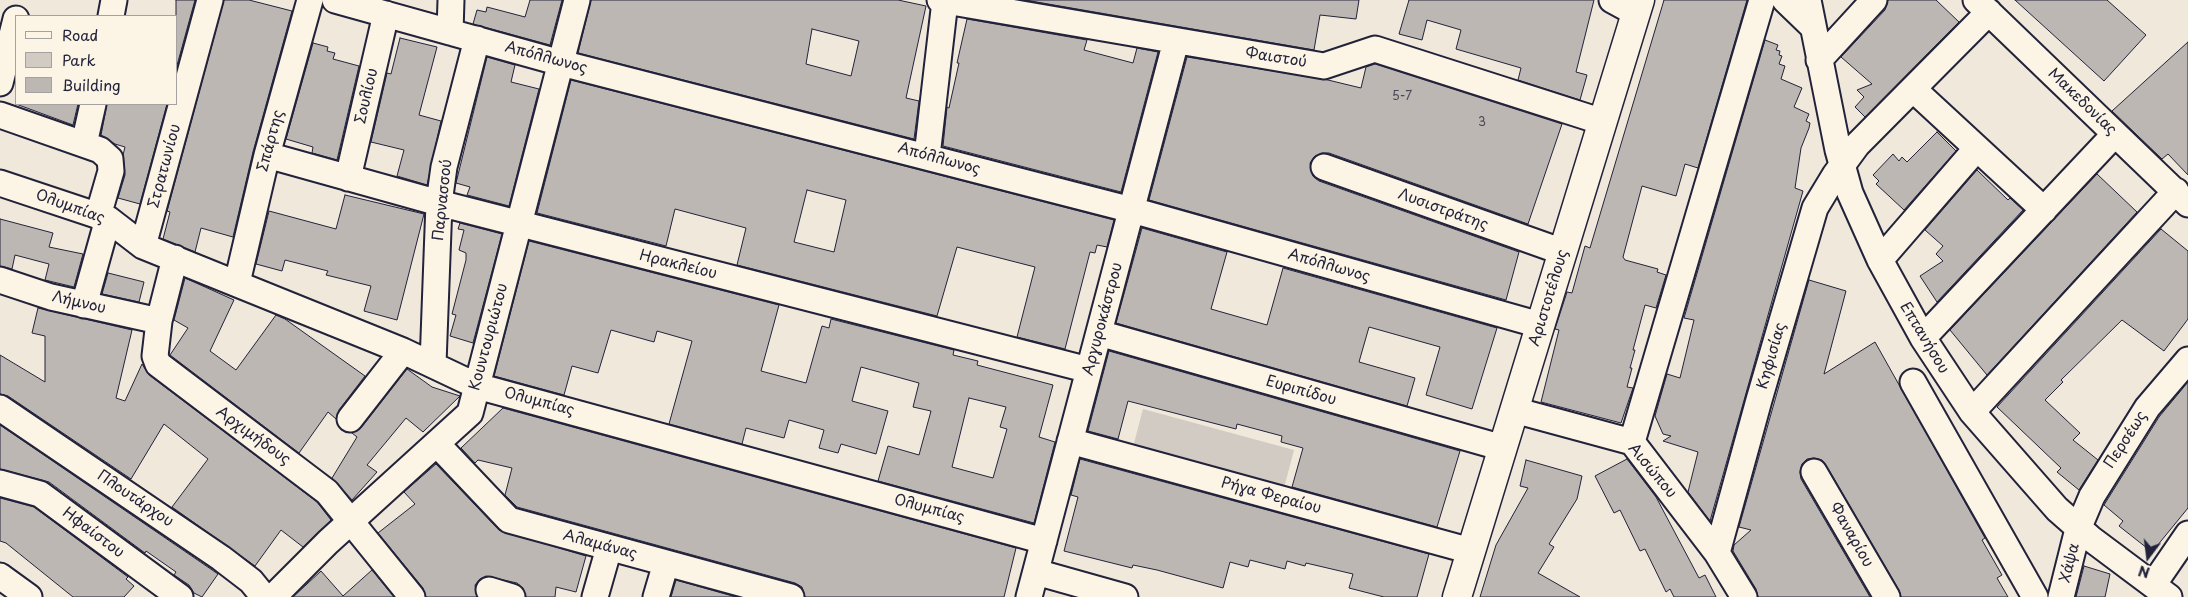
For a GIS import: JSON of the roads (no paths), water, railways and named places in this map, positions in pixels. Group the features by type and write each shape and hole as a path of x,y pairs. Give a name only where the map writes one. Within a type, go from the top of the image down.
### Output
{"main road":[{"name":"Αριστοτέλους","path":"1457,597 1638,7"}],"street":[{"path":"18,15 21,0"},
{"path":"111,15 114,0"},
{"name":"Στρατωνίου","path":"143,246 210,0"},
{"name":"Σπάρτης","path":"237,283 267,155 310,0"},
{"name":"Απόλλωνος","path":"335,0 561,63 1132,210 1540,325"},
{"path":"450,32 451,0"},
{"name":"Κουντουριώτου","path":"273,597 351,521 470,413 577,0"},
{"path":"927,156 942,0"},
{"name":"Φαιστού","path":"942,0 1324,66 1374,49 1603,122"},
{"path":"1612,0 1638,7"},
{"path":"1632,442 1762,0"},
{"path":"1785,0 1813,27"},
{"name":"Επτανήσου","path":"1808,0 1841,165 1859,214 1880,260 1923,338 1972,412 2041,492 2078,529 2161,591"},
{"path":"1819,60 1874,0"},
{"name":"Κηφισίας","path":"1717,553 1815,208 1841,165 1913,89 1982,6"},
{"name":"Μακεδονίας","path":"1982,6 2182,197"},
{"name":"Σουλίου","path":"348,178 386,14"},
{"path":"0,84 15,26"},
{"name":"Παρνασσού","path":"433,364 439,204 444,167 476,39"},
{"name":"Αργυροκάστρου","path":"1029,597 1176,41"},
{"path":"1913,89 2044,210"},
{"path":"84,144 93,105"},
{"path":"0,115 100,150 110,158 111,171 103,218 84,305"},
{"path":"1923,338 2115,134"},
{"path":"1880,260 1978,148"},
{"name":"Ηρακλείου","path":"267,155 439,204 1089,370"},
{"name":"Λυσιστράτης","path":"1324,167 1563,252"},
{"name":"Ολυμπίας","path":"0,183 103,218 143,246 403,351 477,386 1044,540"},
{"path":"1972,412 2182,197"},
{"name":"Αρχιμήδους","path":"175,258 159,321 155,356 161,368 320,486 351,521 412,597"},
{"name":"Λήμνου","path":"0,280 36,293 159,321"},
{"name":"Ευριπίδου","path":"1099,333 1503,448"},
{"path":"350,419 403,351"},
{"name":"Περσέως","path":"2078,529 2092,496 2131,430 2154,398 2188,360"},
{"path":"1913,382 2035,597"},
{"name":"Πλουτάρχου","path":"0,408 221,558 251,581 264,597"},
{"name":"Αισώπου","path":"1514,410 1632,442 1717,553 1744,597"},
{"name":"Ρήγα Φεραίου","path":"1070,442 1471,551"},
{"name":"Αλαμάνας","path":"437,444 509,520 791,597"},
{"name":"Φαναρίου","path":"1814,472 1887,597"},
{"name":"Ηφαίστου","path":"0,483 40,494 180,597"},
{"name":"Χάψα","path":"2062,597 2078,529"},
{"path":"2161,591 2188,534"},
{"path":"596,597 609,548"},
{"path":"656,597 666,563"},
{"path":"1036,572 1124,597"},
{"path":"0,576 29,597"},
{"path":"489,590 512,597"}]}
